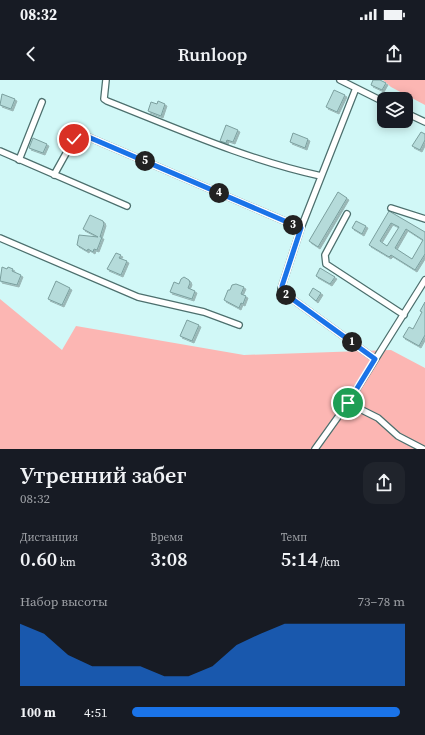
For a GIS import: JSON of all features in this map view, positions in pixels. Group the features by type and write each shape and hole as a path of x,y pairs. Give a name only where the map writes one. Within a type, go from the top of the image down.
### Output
{"street":[{"path":"106,80 104,99 107,101 252,158 288,169 321,176"},
{"path":"340,80 377,98"},
{"path":"356,88 301,228 282,286 284,293 375,359"},
{"path":"19,160 42,102"},
{"path":"413,116 425,122"},
{"path":"54,175 74,139 79,135 86,136 301,228"},
{"path":"0,151 127,206"},
{"path":"391,208 425,218"},
{"path":"347,214 324,255 326,264 404,315"},
{"path":"0,238 138,297 204,312 239,325"},
{"path":"315,449 348,403 425,280"},
{"path":"348,403 378,418 398,436 424,449"}],"shaded area":[{"path":"383,80 425,80 425,105 413,99 413,92 400,92 391,87"},
{"path":"0,299 62,350 76,326 244,355 391,350 425,368 425,449 0,449"}],"building":[{"path":"373,80 380,80 386,83 382,90 371,85"},
{"path":"334,90 345,95 337,112 326,107"},
{"path":"2,94 15,99 11,109 0,105"},
{"path":"158,101 165,104 161,116 148,111 151,102 157,104"},
{"path":"226,125 238,130 233,142 227,140 226,143 220,141"},
{"path":"421,132 425,134 425,140 420,150 412,146"},
{"path":"293,133 308,139 305,148 290,142"},
{"path":"33,138 47,144 43,153 29,148"},
{"path":"338,192 347,198 318,247 309,241"},
{"path":"389,211 425,232 425,254 415,270 391,255 389,257 369,245","holes":["391,223 399,227 387,246 380,241","406,229 423,240 412,259 395,248"]},
{"path":"90,215 103,221 104,224 100,237 102,237 97,250 94,249 93,252 88,249 87,251 77,245 79,235 98,237 83,229"},
{"path":"356,221 366,226 362,234 352,228"},
{"path":"116,253 121,255 119,258 127,261 121,275 107,269"},
{"path":"2,267 13,269 12,271 21,275 17,285 0,281"},
{"path":"320,268 335,277 330,284 316,276"},
{"path":"184,277 189,280 190,283 188,288 195,291 192,299 170,292 174,282 179,284 181,279"},
{"path":"56,281 70,288 62,305 48,299"},
{"path":"236,284 244,287 241,294 246,296 243,304 241,303 239,308 224,300 228,290 230,290 232,285"},
{"path":"313,288 321,293 316,301 309,295"},
{"path":"425,302 425,335 419,346 403,337 409,327 413,329 422,312 420,311"},
{"path":"187,320 199,325 192,341 180,336"}],"route":[{"path":"74,139 79,135 86,136 301,228 281,289 284,293 375,359 348,403"}]}
